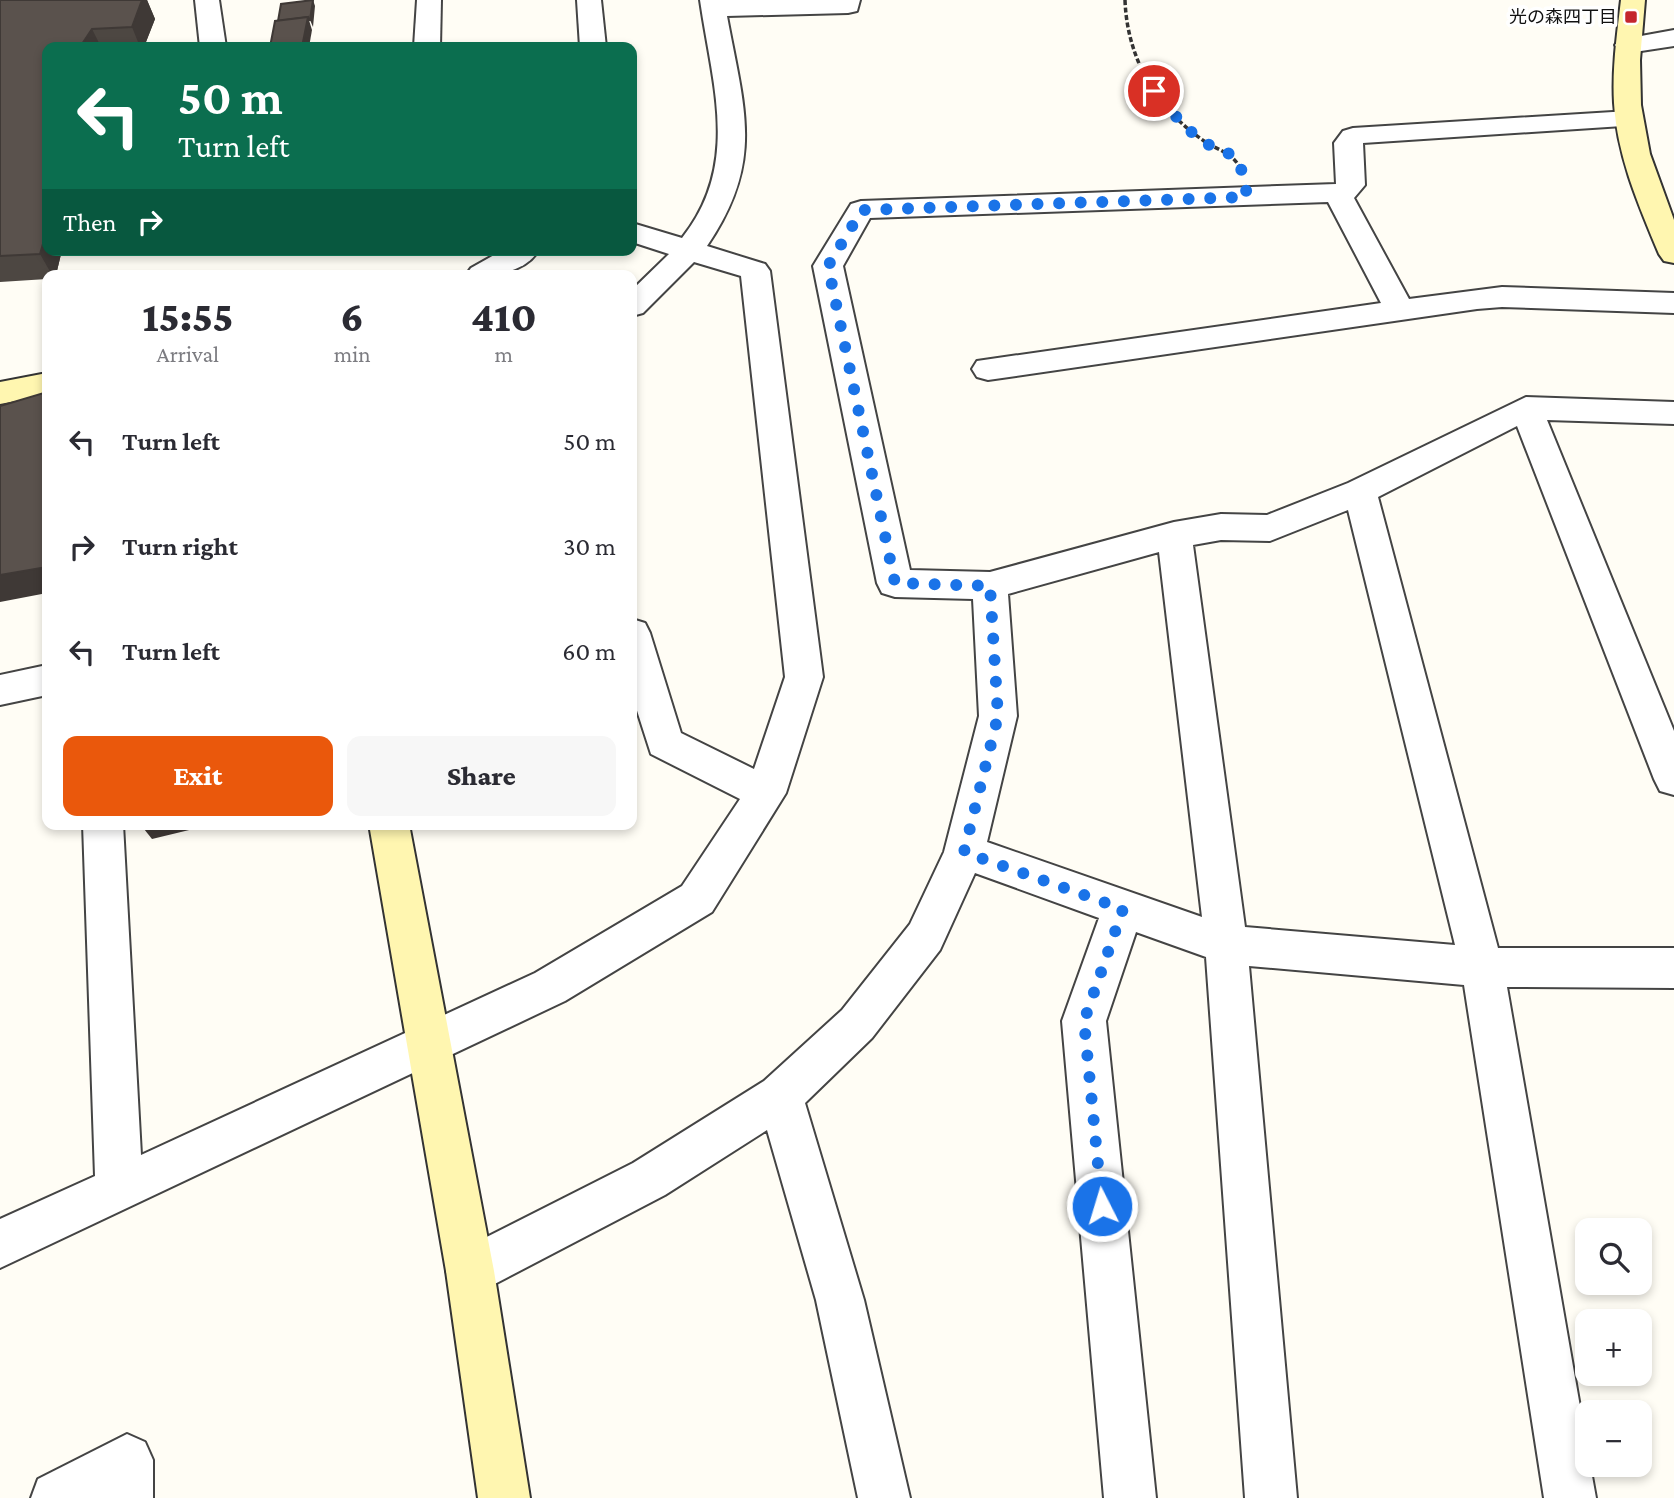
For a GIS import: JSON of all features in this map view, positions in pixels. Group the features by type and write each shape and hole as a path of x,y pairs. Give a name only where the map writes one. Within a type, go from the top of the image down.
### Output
{"street":[{"path":"207,0 212,42"},
{"path":"427,42 429,0"},
{"path":"589,0 593,42"},
{"path":"637,301 690,249 724,192 732,154 731,121 713,5 848,6 848,0"},
{"path":"1633,0 1628,44 1629,118 1654,209 1674,254"},
{"path":"1628,44 1674,38"},
{"path":"1629,118 1363,134 1353,137 1348,143 1351,185 1346,191 1337,193 862,210 828,266 895,583 990,586 1174,535 1220,527 1270,528 1360,492 1526,408 1674,413"},
{"path":"1337,193 1400,311"},
{"path":"0,1244 550,987 697,899 766,793 804,677 755,271 637,233"},
{"path":"490,270 514,256"},
{"path":"988,369 1502,297 1674,303"},
{"path":"0,393 42,385"},
{"path":"1526,408 1674,779"},
{"path":"1360,492 1482,967 1570,1498"},
{"path":"1174,535 1226,945 1270,1498"},
{"path":"470,1271 649,1179 780,1096 857,1024 925,937 964,852 998,716 990,586"},
{"path":"637,650 665,743 766,793"},
{"path":"0,690 42,681"},
{"path":"103,830 119,1189"},
{"path":"390,830 470,1271 504,1498"},
{"path":"964,852 1226,945 1482,967 1674,968"},
{"path":"1123,909 1084,1021 1130,1498"},
{"path":"780,1096 840,1300 884,1498"},
{"path":"57,1498 127,1460 127,1498"}],"path":[{"path":"1125,0 1129,41 1143,74 1185,127 1207,144 1234,156 1244,175 1247,197"}],"building":[{"path":"0,0 142,0 132,27 92,29 83,42 42,42 42,247 40,254 0,256"},
{"path":"313,0 310,20 308,17 278,21 281,4"},
{"path":"308,17 303,42 271,42 275,21"},
{"path":"42,393 42,568 0,575 0,406"}],"place":[{"name":"光の森四丁目","path":"1631,17"}],"route":[{"path":"1102,1206 1084,1021 1123,909 964,852 998,716 990,586 895,583 828,266 862,210 1247,197 1244,175 1234,156 1207,144 1185,127 1154,91"}]}
